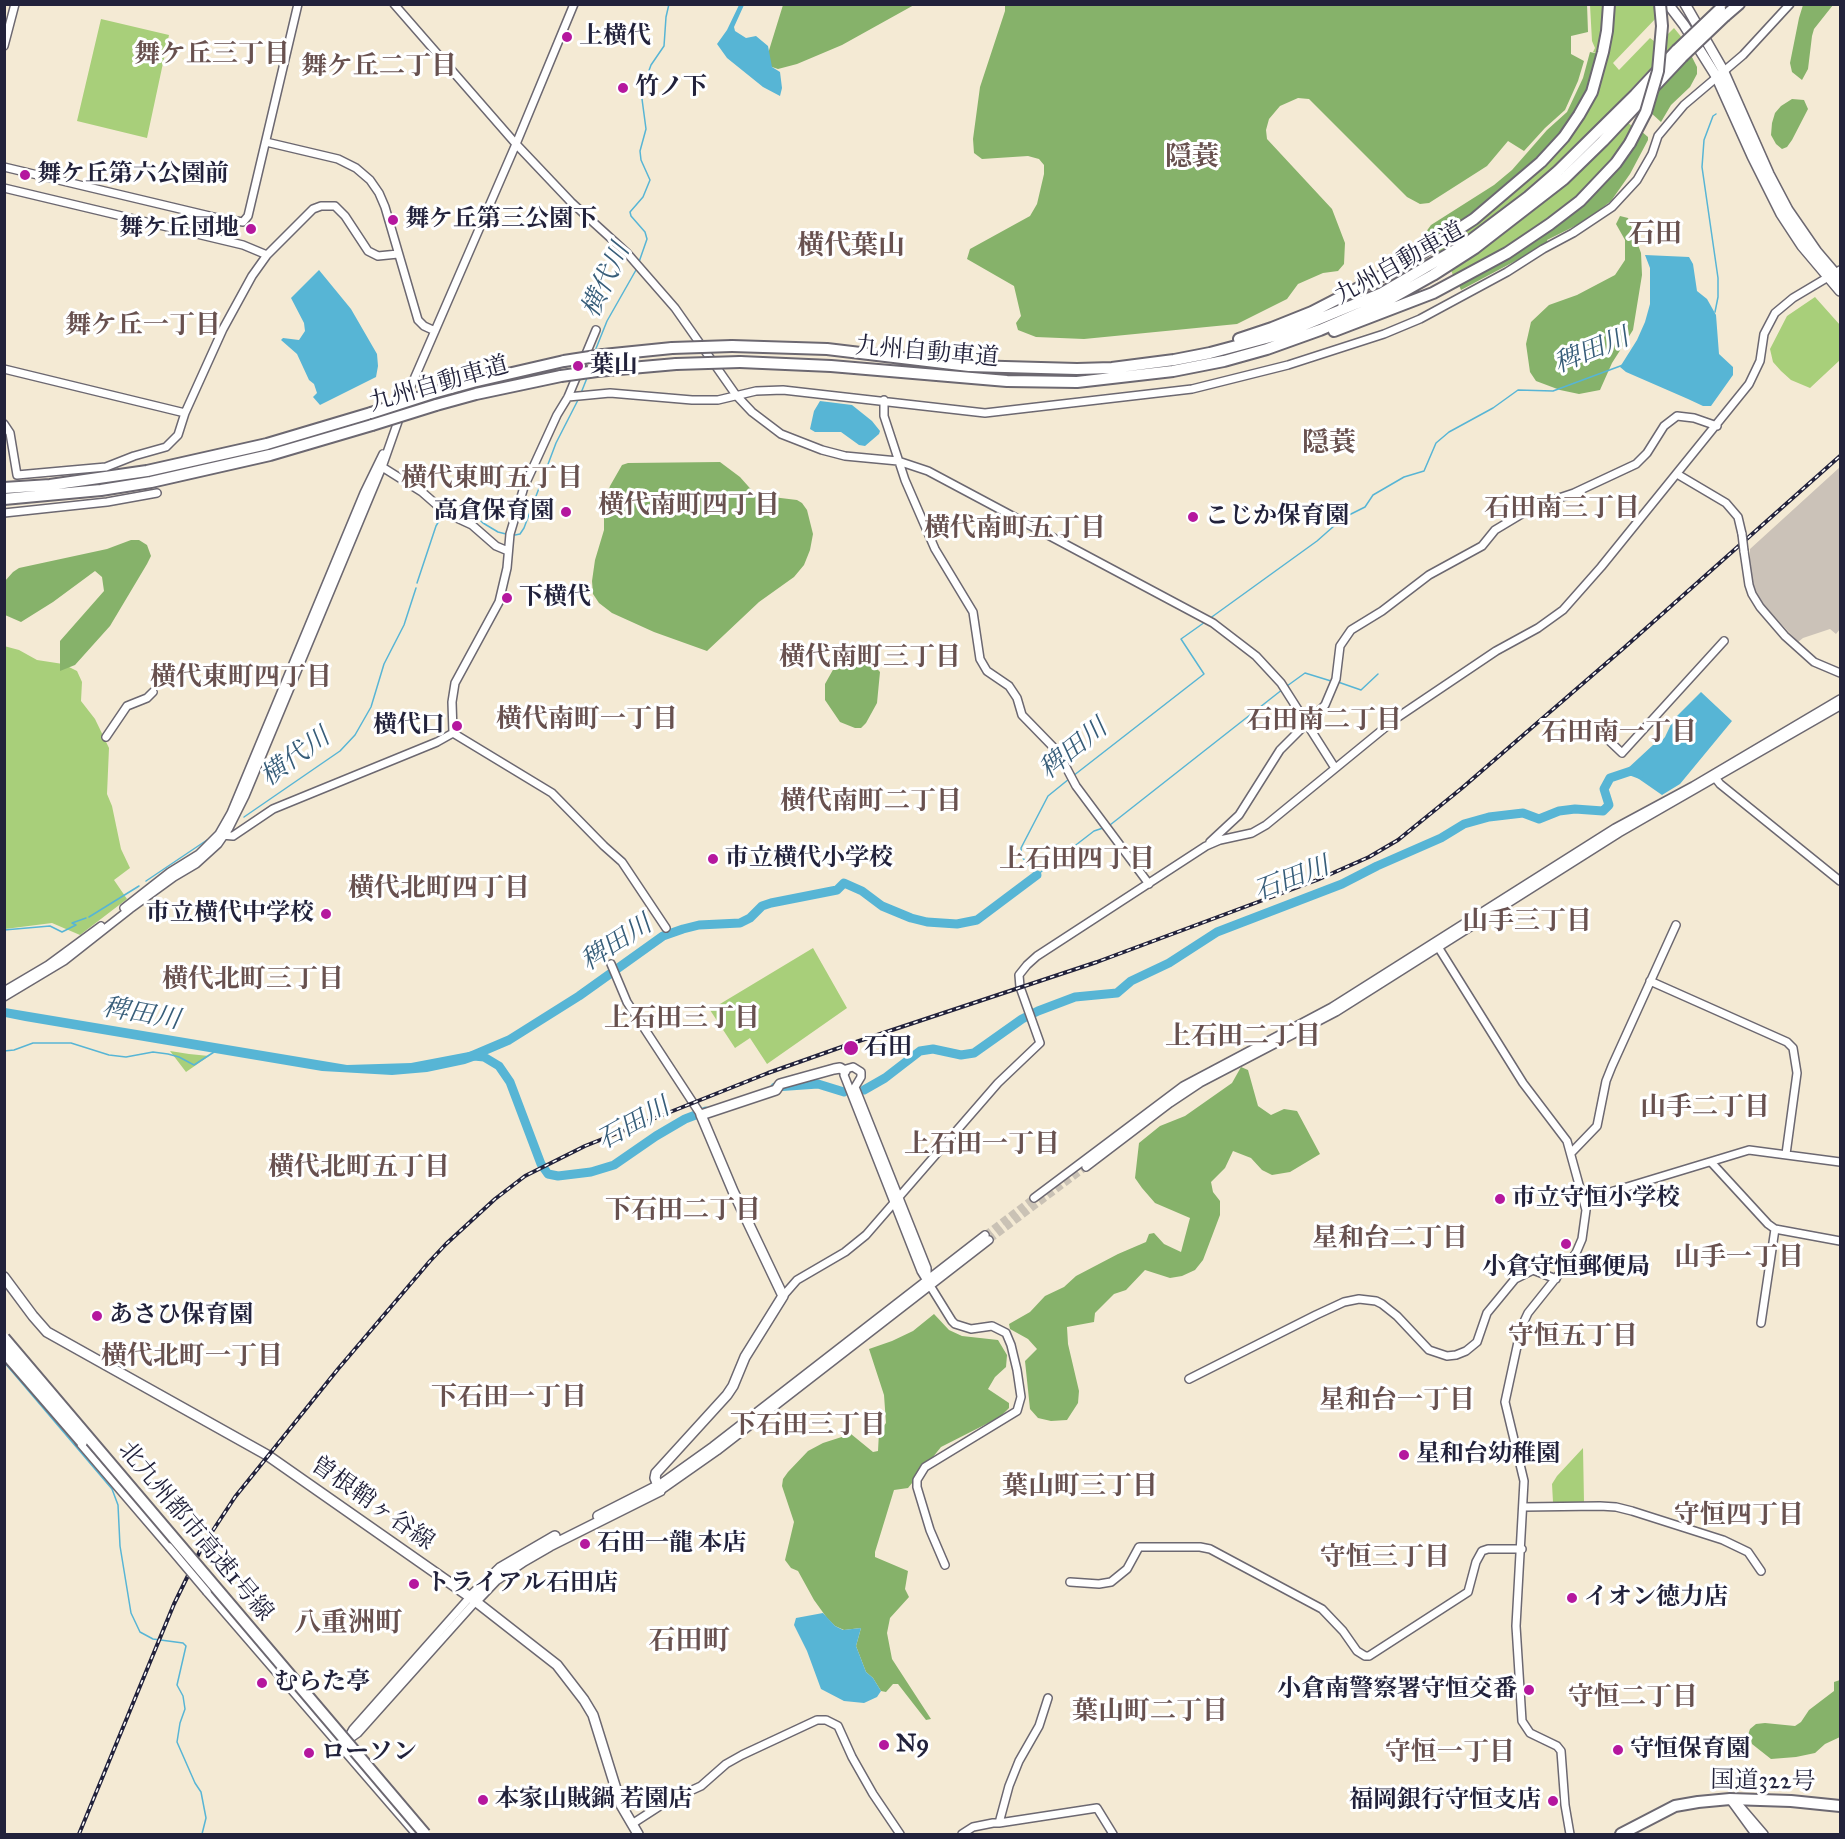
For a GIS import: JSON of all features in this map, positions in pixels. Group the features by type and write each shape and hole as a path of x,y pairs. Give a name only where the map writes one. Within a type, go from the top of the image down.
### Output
{"highway":[{"path":"1049,369 1147,360 1220,344 1272,328 1312,312 1405,264 1474,219 1541,162 1564,137 1592,92 1603,52 1609,4"},
{"path":"1357,319 1433,293 1482,267 1550,224 1580,201 1616,163 1630,143 1646,112 1659,71 1662,26 1660,4"},
{"name":"九州自動車道","path":"4,499 151,482 270,455 476,394 561,376 597,371 676,364 741,362 831,366 1041,383 1112,380 1203,366 1267,349 1357,319 1458,260 1564,179 1603,141 1680,54 1723,10 1739,4"},
{"name":"九州自動車道","path":"4,488 97,479 158,469 267,444 473,382 564,361 603,355 672,348 732,346 827,349 969,366 1049,369 1112,368 1210,353 1285,333 1363,302 1441,259 1497,221 1558,171 1680,54"},
{"name":"北九州都市高速1号線","path":"4,1337 7,1352 417,1834"},
{"name":"北九州都市高速1号線","path":"7,1352 426,1834"},
{"name":"国道322号","path":"1621,1834 1675,1806 1730,1799 1791,1801 1840,1806"}],"main road":[{"path":"1668,4 1720,73"},
{"path":"1685,4 1720,73 1756,164 1781,214 1802,246 1836,275 1840,291"},
{"path":"473,1599 491,1575 522,1554 658,1489 656,1473 734,1386 745,1356 783,1296 701,1115 834,1069 840,1068 845,1071"},
{"name":"曽根鞘ヶ谷線","path":"4,1277 47,1332 267,1455 473,1599 557,1665 584,1700 599,1732 621,1805 638,1834"}],"street":[{"path":"4,46 15,4"},
{"path":"394,4 516,144 571,202 627,253 675,308 736,395 752,412 782,434 802,443 845,456 898,461 928,471 1213,623 1256,656 1281,682 1335,768"},
{"path":"4,997 64,961 130,909 196,864 221,835 245,796 408,393 574,4"},
{"path":"568,397 610,393 718,400 736,395 783,390 884,400 942,410 985,413 1192,389 1288,365 1384,334 1474,291 1573,233 1612,207 1637,180 1652,154 1658,136 1684,105 1743,55 1790,4"},
{"path":"4,167 243,222 248,216 297,5"},
{"path":"266,142 338,159 363,174 379,193 418,320 435,331"},
{"path":"4,188 243,245 267,255"},
{"path":"4,424 10,433 17,475 106,467 166,447 178,435 185,413 223,329 252,276 267,255 314,209 329,205 335,206 345,216 368,251 378,256 398,254"},
{"path":"1206,846 1220,840 1252,833 1266,825 1398,717 1496,651 1538,628 1563,610 1601,567 1749,384 1760,361 1764,334 1775,313 1793,298 1836,275"},
{"path":"453,733 452,702 455,683 499,602 507,568 512,527 527,477 568,397 596,330"},
{"path":"4,369 185,413"},
{"path":"884,400 884,416 898,461 935,549 973,612 980,658 987,670 1009,686 1017,698 1022,715 1058,752 1076,786 1149,884"},
{"path":"783,1296 797,1280 845,1252 866,1235 998,1083 1040,1043 1020,987 1019,975 1023,970 1037,956 1206,846 1239,815 1280,750 1325,705 1336,679 1340,646 1350,630 1382,611 1429,575 1482,546 1495,530 1535,506 1574,493 1636,464 1647,453 1664,426 1677,416 1694,418 1717,426"},
{"path":"379,466 423,492 446,513 465,521 496,546 508,551"},
{"path":"1677,474 1726,503 1738,517 1749,585 1760,607 1785,636 1814,662 1840,673"},
{"path":"4,513 107,502 157,493"},
{"path":"1601,733 1622,753 1724,641"},
{"path":"106,737 127,706 147,698 153,692"},
{"path":"1714,776 1840,699"},
{"path":"1086,1167 1194,1087 1336,1012 1614,828 1840,706"},
{"path":"4,991 57,959 221,835 233,836 273,809 437,742 453,733"},
{"path":"453,733 552,794 622,862 666,928"},
{"path":"1714,776 1840,880"},
{"path":"1571,1153 1597,1126 1606,1081 1676,925"},
{"path":"1437,944 1523,1083 1567,1141 1586,1210 1581,1245 1568,1265 1528,1313 1521,1328 1505,1402 1524,1481 1516,1640 1522,1721 1530,1733 1557,1746 1561,1751 1564,1805 1570,1834"},
{"path":"1034,1198 1183,1086 1332,1007 1437,944"},
{"path":"611,964 627,1002 701,1115"},
{"path":"1650,981 1787,1041 1793,1048 1797,1073 1786,1154"},
{"path":"896,1199 855,1087 861,1077 861,1072 853,1067 845,1071 844,1075 896,1199 927,1268 929,1283 958,1327 972,1329 992,1326 1006,1333 1011,1346 1021,1397 1019,1408 1013,1415 925,1467 916,1480 930,1530 945,1565"},
{"path":"1584,1200 1749,1150 1840,1162"},
{"path":"1711,1162 1775,1229 1840,1240"},
{"path":"1761,1323 1775,1229"},
{"path":"658,1489 987,1238"},
{"path":"1189,1379 1316,1315 1344,1302 1359,1299 1376,1301 1383,1305 1397,1316 1429,1350 1448,1356 1456,1355 1466,1351 1477,1342 1487,1313 1515,1279 1533,1270 1556,1279"},
{"path":"4,1337 426,1834"},
{"path":"7,1352 207,1592 417,1834"},
{"path":"1524,1507 1616,1507 1632,1511 1723,1540 1748,1552 1761,1571"},
{"path":"1070,1582 1099,1584 1111,1582 1127,1569 1139,1547 1200,1546 1210,1549 1322,1609 1343,1630 1357,1651 1369,1656 1468,1592 1476,1562 1482,1551 1488,1549 1522,1550"},
{"path":"341,1747 353,1729 473,1599"},
{"path":"999,1823 1016,1770 1039,1726 1048,1698"},
{"path":"632,1824 666,1802 701,1786 726,1764 742,1755 817,1720 826,1720 838,1726 873,1794 900,1834"},
{"path":"1730,1799 1755,1834"},
{"path":"1730,1799 1740,1806 1764,1834"},
{"path":"962,1834 973,1827 993,1823 1097,1808 1113,1834"}],"shaded area":[{"path":"1840,467 1840,629 1836,634 1830,629 1803,638 1798,642 1762,603 1754,588 1750,569 1750,549"}],"green space":[{"path":"1587,4 1588,32 1571,36 1571,54 1584,61 1565,110 1524,151 1508,141 1487,166 1429,203 1420,204 1407,197 1309,99 1298,98 1280,106 1269,119 1266,130 1267,139 1332,209 1345,243 1344,264 1338,271 1323,273 1298,284 1287,299 1237,324 1084,339 1036,337 1018,330 1016,323 1021,316 1014,286 967,259 970,249 1030,216 1037,204 1044,174 1044,165 1039,159 1028,156 982,159 974,153 973,139 980,87 1005,5"},
{"path":"783,5 914,5 842,45 797,64 778,69 772,67 766,60"},
{"path":"1590,5 1652,5 1658,12 1658,16 1613,63 1619,70 1650,38 1658,44 1674,28 1683,39 1673,49 1668,50 1588,135 1530,189 1447,250 1431,253 1511,194 1607,56 1593,52 1595,48 1592,41"},
{"path":"1803,5 1833,5 1814,29 1808,69 1802,80 1792,72 1790,63"},
{"path":"101,19 169,35 147,138 77,121"},
{"path":"1590,52 1599,54 1585,96 1569,123 1548,148 1499,193 1469,216 1424,245 1420,240 1431,225 1494,185 1512,170 1547,130 1567,112 1583,78"},
{"path":"1691,55 1697,67 1697,74 1690,87 1671,105 1661,122 1650,112 1657,90"},
{"path":"1792,99 1804,100 1808,109 1792,140 1787,147 1782,149 1771,135 1772,123 1775,113"},
{"path":"1627,122 1632,126 1623,145 1597,178 1573,201 1510,246 1454,278 1451,270 1496,240 1536,209 1567,182"},
{"path":"1641,131 1648,137 1648,140 1630,174 1611,201 1587,220 1547,240 1548,243 1461,290 1458,283 1473,274 1475,277 1548,231"},
{"path":"1620,216 1628,218 1641,253 1642,275 1633,330 1612,363 1600,390 1579,394 1536,381 1530,372 1526,344 1531,322 1549,305 1577,295 1615,275 1625,260 1625,240 1616,224"},
{"path":"1815,297 1840,325 1840,360 1810,388 1791,380 1781,371 1773,362 1770,349 1787,316"},
{"path":"720,462 740,477 756,495 797,500 802,503 807,510 813,534 804,565 794,577 759,602 707,651 654,632 612,613 599,603 593,594 592,581 595,560 604,530 604,503 610,486 622,465 628,463"},
{"path":"131,540 139,540 147,545 151,556 147,564 110,626 75,665 60,671 60,641 104,591 102,577 95,571 21,622 5,615 5,581 19,568 107,549"},
{"path":"4,646 19,650 37,660 63,664 77,671 82,682 81,701 95,719 109,748 107,794 112,806 121,849 130,868 114,880 127,899 80,935 52,923 5,929"},
{"path":"852,652 867,658 880,672 877,703 861,728 840,722 825,700 825,684 839,659"},
{"path":"813,948 847,1008 767,1064 750,1038 735,1048 710,1010"},
{"path":"170,1051 189,1054 209,1056 186,1072"},
{"path":"1241,1067 1248,1070 1258,1106 1271,1115 1284,1109 1297,1111 1320,1154 1290,1172 1272,1175 1262,1170 1251,1158 1233,1151 1225,1168 1211,1182 1213,1192 1220,1201 1220,1215 1203,1260 1195,1270 1182,1276 1170,1278 1145,1270 1126,1290 1114,1294 1095,1313 1094,1322 1067,1327 1068,1344 1079,1391 1078,1403 1067,1420 1051,1421 1038,1418 1030,1409 1025,1361 1037,1349 1028,1339 1010,1329 1009,1324 1030,1312 1045,1296 1064,1287 1076,1276 1146,1242 1149,1234 1154,1233 1164,1244 1181,1252 1190,1218 1155,1203 1135,1178 1139,1143 1160,1126 1185,1116 1232,1083"},
{"path":"934,1314 949,1330 962,1336 998,1340 1007,1355 1006,1367 995,1377 988,1389 1009,1403 1009,1408 1000,1417 941,1447 908,1488 894,1490 875,1552 875,1557 908,1571 905,1589 909,1597 890,1618 887,1633 892,1659 931,1719 926,1720 898,1684 893,1684 886,1692 881,1691 866,1672 856,1646 861,1628 844,1630 835,1626 814,1600 798,1571 791,1568 785,1560 794,1522 782,1486 783,1479 788,1472 808,1451 823,1443 851,1434 873,1452 878,1451 879,1432 886,1423 884,1395 869,1349 913,1331"},
{"path":"1583,1448 1584,1502 1553,1502 1552,1484"},
{"path":"1840,1680 1840,1737 1825,1744 1815,1753 1771,1759 1752,1744 1748,1735 1750,1729 1756,1724 1795,1726 1801,1722 1809,1710 1834,1691 1834,1682"}],"water":[{"path":"739,5 744,5 734,27 735,31 746,38 756,36 768,46 772,67 780,72 782,88 780,96 763,87 727,58 717,44 727,30"},
{"path":"1645,255 1689,257 1693,264 1697,291 1707,299 1716,315 1719,354 1733,367 1733,375 1711,406 1703,406 1626,372 1620,367 1637,340 1650,304 1650,268"},
{"path":"319,270 351,309 377,354 378,366 376,377 320,405 313,397 317,393 314,384 309,380 297,354 281,340 283,338 299,340 305,331 304,323 291,298"},
{"path":"820,401 852,405 872,421 880,431 879,434 865,446 859,445 841,432 815,432 810,429 814,411"},
{"path":"1701,692 1732,721 1680,784 1662,795 1626,770 1653,745 1660,743 1673,720"},
{"path":"5,1008 347,1065 411,1063 474,1051 480,1056 479,1059 465,1064 427,1072 392,1075 322,1071 25,1021 5,1017"},
{"path":"823,1613 835,1626 843,1630 861,1628 856,1646 866,1672 881,1691 877,1697 864,1703 844,1701 821,1689 807,1651 794,1625 796,1618"}],"waterway":[{"name":"横代川","path":"639,262 647,239 645,232 630,212 643,197 650,180 641,160 640,151 646,129 642,99 643,87 651,65 664,46 669,4"},
{"name":"稗田川","path":"1715,312 1718,278 1702,167 1704,140 1713,116 1716,114"},
{"name":"横代川","path":"595,351 607,321 636,270"},
{"name":"稗田川","path":"1209,619 1317,541 1343,518 1365,507 1373,495 1404,477 1424,471 1436,443 1449,432 1493,408 1518,390 1553,391 1623,365"},
{"name":"横代川","path":"581,393 587,378"},
{"name":"横代川","path":"515,535 520,534 524,528 556,443 579,398"},
{"name":"横代川","path":"445,510 448,506 453,505 465,508 483,523 506,534"},
{"name":"横代川","path":"417,583 436,526 443,514"},
{"name":"横代川","path":"244,817 340,751 355,735 371,707 384,664 404,625 416,588"},
{"name":"稗田川","path":"1073,776 1204,674 1181,639 1205,622"},
{"path":"1287,686 1305,673 1331,681"},
{"path":"1338,682 1361,690 1378,674"},
{"path":"1110,825 1283,689"},
{"name":"石田川","path":"864,1090 885,1078 920,1051 933,1049 961,1055 974,1053 1022,1019 1038,1011 1075,997 1117,993 1131,981 1169,963 1217,932 1342,884 1441,838 1464,824 1489,817 1523,813 1539,819 1559,811 1575,809 1603,811 1609,805 1604,789 1610,778 1631,771 1639,774"},
{"name":"稗田川","path":"1069,779 1048,796 1021,848 1022,857 1037,875 1094,831 1103,828"},
{"name":"横代川","path":"146,881 207,840"},
{"name":"稗田川","path":"469,1057 509,1040 579,996 663,936 683,929 699,925 740,923 750,918 762,906 837,890 844,883 862,891 882,906 911,918 927,922 957,924 977,920 1037,875"},
{"name":"横代川","path":"89,917 139,886"},
{"name":"横代川","path":"4,930 50,926 62,932 76,925 72,923 86,918"},
{"path":"4,1051 33,1043 71,1043 109,1055 126,1057 153,1052 168,1054 194,1065 214,1052"},
{"name":"石田川","path":"474,1056 484,1057 499,1066 510,1082 541,1164 548,1174 558,1176 591,1172 614,1165 656,1136 685,1119 706,1111"},
{"name":"石田川","path":"775,1087 818,1084 844,1092"},
{"path":"4,1362 112,1489 118,1505 120,1546 131,1613 140,1632 153,1639 183,1643 186,1646 177,1685 183,1696 185,1709 177,1742 201,1792 206,1818 202,1834"}],"tunnel":[{"path":"989,1240 1086,1167"},
{"path":"985,1235 1034,1198"}],"railway":[{"path":"79,1834 174,1604 202,1547 235,1497 338,1369 430,1261 495,1199 525,1176 585,1146 768,1073 1097,962 1317,880 1369,857 1398,840 1462,788 1840,456"}],"place":[{"name":"上横代","path":"567,37"},
{"name":"竹ノ下","path":"623,88"},
{"name":"舞ケ丘第六公園前","path":"25,175"},
{"name":"舞ケ丘第三公園下","path":"393,220"},
{"name":"舞ケ丘団地","path":"251,229"},
{"name":"葉山","path":"578,366"},
{"name":"高倉保育園","path":"566,512"},
{"name":"こじか保育園","path":"1193,517"},
{"name":"下横代","path":"507,598"},
{"name":"横代口","path":"457,726"},
{"name":"市立横代小学校","path":"713,859"},
{"name":"市立横代中学校","path":"326,914"},
{"name":"石田","path":"851,1048"},
{"name":"市立守恒小学校","path":"1500,1199"},
{"name":"小倉守恒郵便局","path":"1566,1244"},
{"name":"あさひ保育園","path":"97,1316"},
{"name":"星和台幼稚園","path":"1404,1455"},
{"name":"石田一龍 本店","path":"585,1544"},
{"name":"トライアル石田店","path":"414,1584"},
{"name":"イオン徳力店","path":"1572,1598"},
{"name":"むらた亭","path":"262,1683"},
{"name":"小倉南警察署守恒交番","path":"1529,1690"},
{"name":"N9","path":"884,1745"},
{"name":"守恒保育園","path":"1618,1750"},
{"name":"ローソン","path":"309,1753"},
{"name":"本家山賊鍋 若園店","path":"483,1800"},
{"name":"福岡銀行守恒支店","path":"1553,1801"}],"district":[{"name":"舞ケ丘三丁目","path":"212,56"},
{"name":"舞ケ丘二丁目","path":"379,68"},
{"name":"隠蓑","path":"1192,158"},
{"name":"石田","path":"1655,235"},
{"name":"横代葉山","path":"851,247"},
{"name":"舞ケ丘一丁目","path":"143,327"},
{"name":"隠蓑","path":"1329,444"},
{"name":"横代東町五丁目","path":"492,480"},
{"name":"横代南町四丁目","path":"689,507"},
{"name":"石田南三丁目","path":"1562,510"},
{"name":"横代南町五丁目","path":"1015,530"},
{"name":"横代南町三丁目","path":"870,659"},
{"name":"横代東町四丁目","path":"241,679"},
{"name":"横代南町一丁目","path":"587,721"},
{"name":"石田南二丁目","path":"1324,722"},
{"name":"石田南一丁目","path":"1619,734"},
{"name":"横代南町二丁目","path":"871,803"},
{"name":"上石田四丁目","path":"1077,861"},
{"name":"横代北町四丁目","path":"439,890"},
{"name":"山手三丁目","path":"1527,923"},
{"name":"横代北町三丁目","path":"253,981"},
{"name":"上石田三丁目","path":"682,1020"},
{"name":"上石田二丁目","path":"1243,1038"},
{"name":"山手二丁目","path":"1705,1109"},
{"name":"上石田一丁目","path":"982,1146"},
{"name":"横代北町五丁目","path":"359,1169"},
{"name":"下石田二丁目","path":"683,1212"},
{"name":"星和台二丁目","path":"1390,1240"},
{"name":"山手一丁目","path":"1739,1259"},
{"name":"守恒五丁目","path":"1573,1338"},
{"name":"横代北町一丁目","path":"192,1358"},
{"name":"下石田一丁目","path":"509,1399"},
{"name":"星和台一丁目","path":"1397,1402"},
{"name":"下石田三丁目","path":"808,1427"},
{"name":"葉山町三丁目","path":"1080,1488"},
{"name":"守恒四丁目","path":"1739,1517"},
{"name":"守恒三丁目","path":"1385,1559"},
{"name":"八重洲町","path":"348,1624"},
{"name":"石田町","path":"689,1642"},
{"name":"守恒二丁目","path":"1633,1699"},
{"name":"葉山町二丁目","path":"1150,1713"},
{"name":"守恒一丁目","path":"1450,1754"}]}
